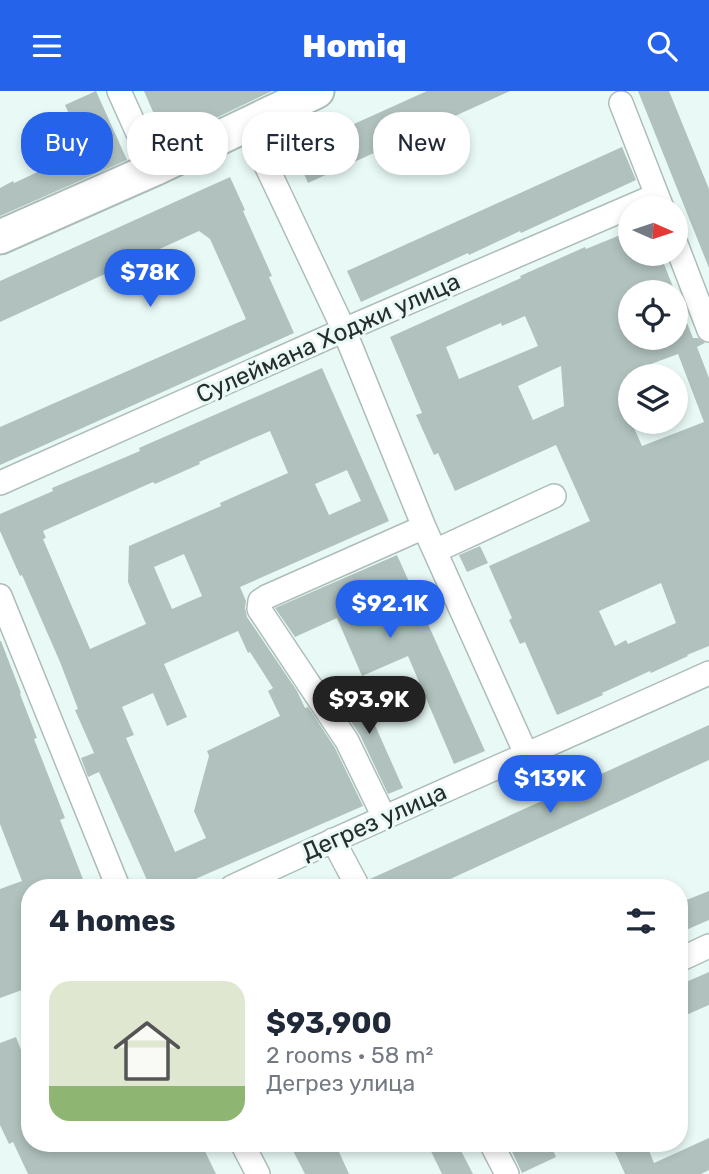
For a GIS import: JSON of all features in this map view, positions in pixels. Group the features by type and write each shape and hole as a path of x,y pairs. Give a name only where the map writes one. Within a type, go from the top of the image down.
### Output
{"street":[{"path":"119,91 128,112"},
{"path":"274,112 317,91"},
{"path":"621,103 657,196"},
{"path":"0,237 140,175"},
{"path":"271,175 344,330 424,527 527,756"},
{"name":"Сулеймана Ходжи улица","path":"0,483 344,330 618,219"},
{"path":"684,266 709,330"},
{"path":"435,551 554,496"},
{"path":"384,817 347,741 260,609 260,601 424,527"},
{"path":"0,596 115,879"},
{"name":"Дегрез улица","path":"249,879 709,673"},
{"path":"333,840 354,879"},
{"path":"688,956 709,946"},
{"path":"247,1152 258,1174"},
{"path":"496,1152 507,1174"}],"building":[{"path":"96,91 105,112 68,112 65,105"},
{"path":"144,91 272,91 228,112 153,112"},
{"path":"427,91 510,91 464,112 380,112"},
{"path":"638,91 669,91 709,189 709,268 688,216 688,196 680,196"},
{"path":"373,115 373,153 359,160 359,122"},
{"path":"113,129 127,160 113,166"},
{"path":"622,147 636,180 361,302 347,271"},
{"path":"31,175 93,175 0,216 0,188 13,181 14,183"},
{"path":"304,175 326,175 308,183"},
{"path":"230,177 294,333 0,465 0,427 246,319 210,239 199,231 0,322 0,281"},
{"path":"618,236 618,266 665,266 670,280 618,280 618,350 688,350 688,326 693,338 705,343 697,347 709,378 709,646 557,715 525,642 520,644 509,620 512,618 489,566 590,521 556,445 455,491 438,453 434,455 416,415 422,413 390,337 585,247 586,249","holes":["525,316 538,346 459,379 446,347 501,323 502,326","561,366 564,406 533,420 518,386","661,583 676,623 628,644 626,640 615,646 599,611"]},
{"path":"322,368 389,521 240,587 246,601 247,617 297,691 305,708 308,707 335,748 363,806 195,879 146,879 99,772 88,777 81,758 94,753 75,710 78,709 60,662 0,531 0,514 53,491 52,488 140,451 139,448","holes":["270,431 288,473 129,546 128,582 146,624 90,649 43,539 46,538 43,531 153,482 155,484","347,470 361,501 329,515 315,484","184,554 202,596 172,609 154,567","238,631 248,653 250,652 273,688 268,691 280,716 207,751 209,756 194,811 206,838 175,852 126,738 134,735 122,707 153,693 167,726 187,717 164,664"]},
{"path":"480,546 488,563 467,572 459,555"},
{"path":"397,555 485,751 454,764 408,656 362,676 337,618 295,637 275,608"},
{"path":"1,641 37,738 34,739 65,818 60,820 83,879 21,879 0,824"},
{"path":"357,685 403,788 388,794 360,735 333,695"},
{"path":"709,725 709,760 450,879 370,879"},
{"path":"21,881 21,990 0,998 0,889"},
{"path":"709,891 709,920 688,929 688,899"},
{"path":"709,972 709,1005 688,1014 688,981"},
{"path":"16,1037 21,1050 21,1152 205,1152 216,1174 28,1174 13,1142 9,1144 0,1125 0,1043"},
{"path":"709,1138 709,1170 701,1174 625,1174 615,1152 650,1152 654,1163 678,1152 688,1152 688,1148"},
{"path":"294,1152 339,1152 349,1174 305,1174"},
{"path":"431,1152 462,1152 473,1174 442,1174"},
{"path":"512,1152 554,1152 556,1157 522,1173"}]}
